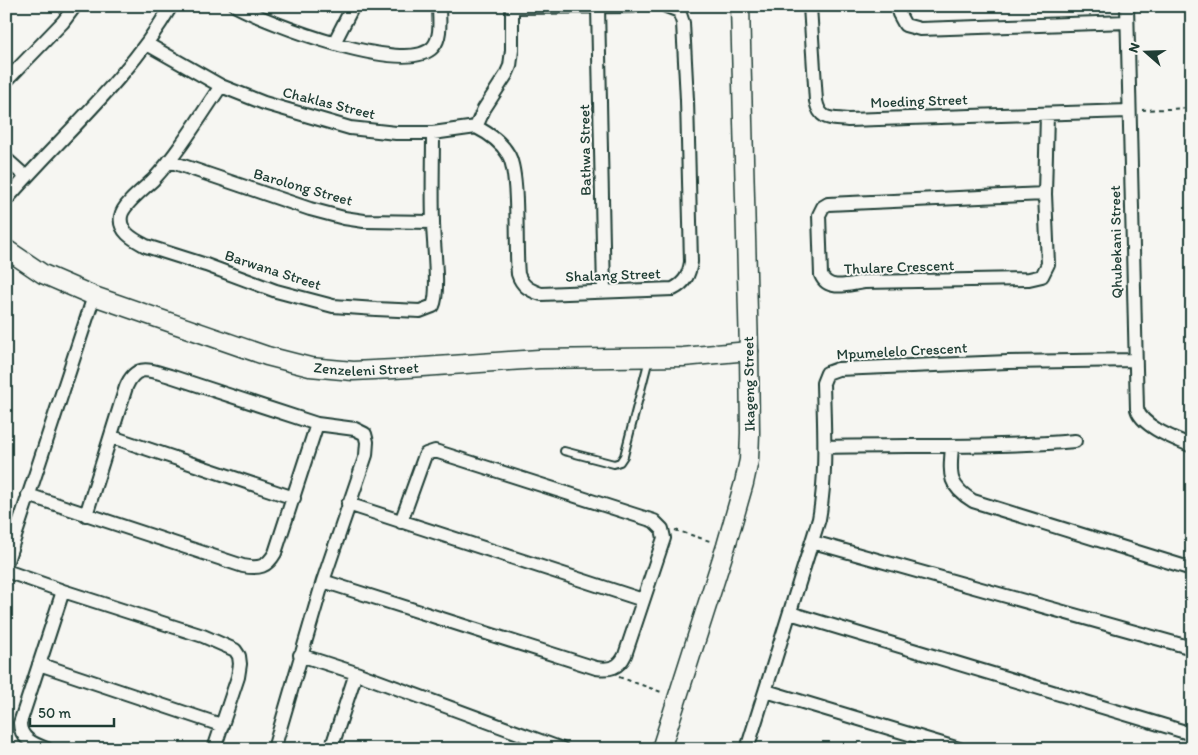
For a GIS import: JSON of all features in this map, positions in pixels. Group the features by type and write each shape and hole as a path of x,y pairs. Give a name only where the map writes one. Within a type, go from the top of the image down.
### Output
{"street":[{"path":"6,81 63,22 75,6"},
{"path":"6,200 79,123 147,44 171,6"},
{"path":"236,6 259,11 291,30 384,55 418,55 432,49 439,36 439,6"},
{"path":"334,42 353,6"},
{"path":"476,127 484,109 506,76 510,66 512,7 634,6"},
{"name":"Shalang Street","path":"476,127 488,133 502,146 509,154 512,162 518,274 521,282 532,291 541,294 673,289 684,282 691,262 683,23 679,11 666,6"},
{"name":"Ikageng Street","path":"661,749 726,546 744,483 748,460 750,433 749,351 740,6"},
{"name":"Moeding Street","path":"810,6 816,101 819,111 823,116 848,120 1129,111"},
{"path":"898,6 899,14 905,25 920,29 1127,22"},
{"name":"Qhubekani Street","path":"1127,6 1137,409 1139,415 1150,425 1192,446"},
{"name":"Bathwa Street","path":"598,7 604,292"},
{"name":"Chaklas Street","path":"147,44 221,86 264,103 350,128 381,132 433,133 476,127"},
{"path":"169,161 221,86"},
{"name":"Thulare Crescent","path":"1045,194 828,204 821,209 819,215 821,276 825,282 832,286 864,282 1040,278 1048,264 1045,194 1047,114"},
{"name":"Barwana Street","path":"169,161 154,179 125,207 120,218 124,230 129,236 146,246 297,298 333,306 376,310 420,311 433,306 436,301 433,222 433,133"},
{"path":"6,159 26,177"},
{"name":"Barolong Street","path":"169,161 310,209 344,218 364,221 433,222"},
{"name":"Zenzeleni Street","path":"6,249 43,274 94,296 267,356 310,367 353,370 540,359 683,357 749,351"},
{"path":"6,564 94,296"},
{"name":"Mpumelelo Crescent","path":"747,749 813,542 823,498 826,447 823,383 825,375 838,369 1008,362 1135,360"},
{"path":"86,515 130,379 137,371 144,370 170,376 317,424 355,429 361,431 367,438 366,455 323,581 274,749"},
{"path":"28,495 243,566 257,568 270,561 275,552 317,424"},
{"path":"112,437 294,498"},
{"path":"826,447 952,446 1075,441"},
{"path":"952,446 952,480 960,493 973,501 1192,569"},
{"path":"323,581 603,669 612,668 621,662 663,544 663,534 658,524 641,516 435,451 426,454 422,462 402,522"},
{"path":"348,504 643,600"},
{"path":"813,542 1192,648"},
{"path":"6,571 203,636 236,650 239,656 239,671 214,749"},
{"path":"47,749 30,742 23,735 20,727 63,591"},
{"path":"790,613 1192,734"},
{"path":"300,655 356,673 562,749"},
{"path":"39,664 221,725"},
{"path":"335,748 356,673"},
{"path":"766,691 959,749"}],"lane":[{"path":"564,451 614,464 620,462 624,456 650,357"}],"path":[{"path":"1129,111 1192,108"},
{"path":"658,524 726,546"},
{"path":"603,669 624,679 678,697"}]}
